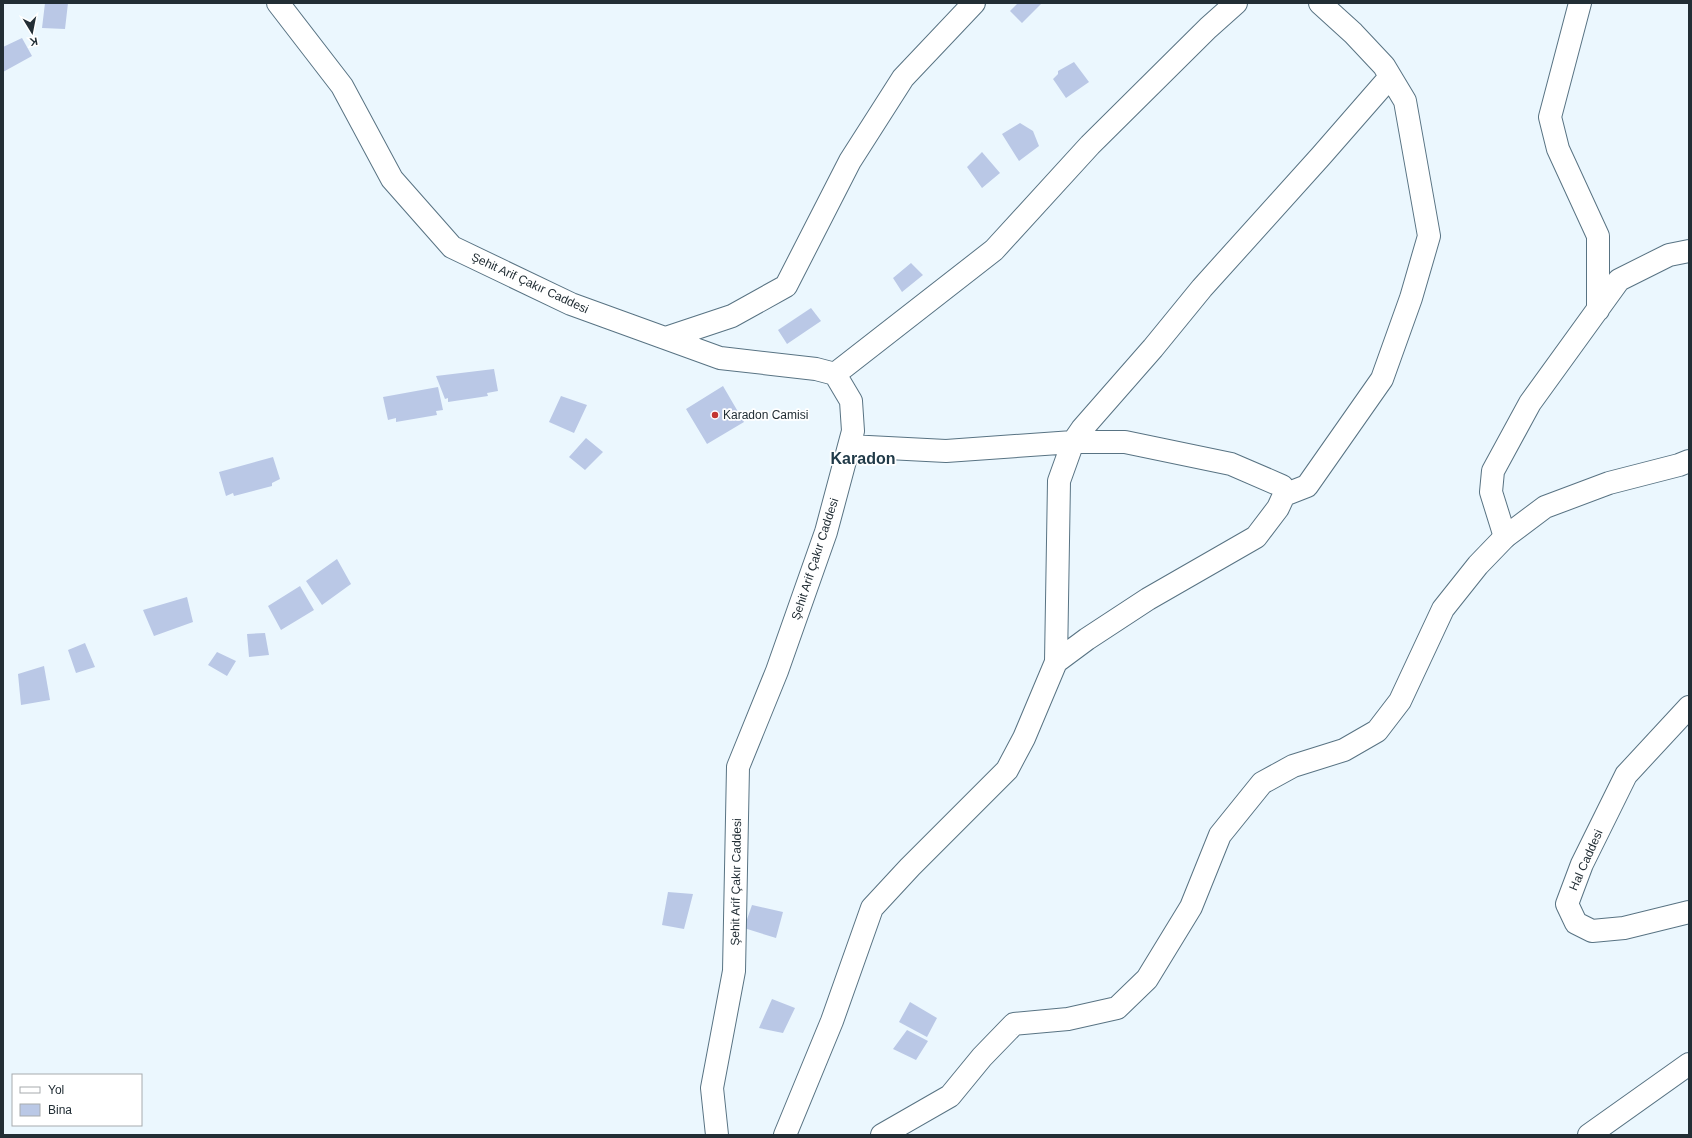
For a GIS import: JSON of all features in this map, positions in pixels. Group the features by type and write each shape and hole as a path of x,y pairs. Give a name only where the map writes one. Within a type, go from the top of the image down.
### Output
{"street":[{"name":"Şehit Arif Çakır Caddesi","path":"278,3 342,86 392,179 452,246 570,304 720,358 816,369 835,374 851,401 853,431 826,532 777,671 738,767 734,971 712,1088 717,1135"},
{"path":"666,338 732,316 786,286 850,161 903,78 974,3"},
{"path":"835,374 994,250 1090,145 1208,28 1236,3"},
{"path":"1284,495 1307,486 1382,379 1411,298 1429,236 1405,101 1384,66 1353,33 1320,3"},
{"path":"1580,3 1550,117 1558,149 1598,236 1598,310"},
{"path":"784,1135 832,1021 872,908 910,867 1007,770 1024,738 1056,662 1059,481 1073,442 1082,429 1153,348 1202,288 1390,77"},
{"path":"1504,537 1490,492 1493,471 1530,403 1620,280 1669,254 1689,251"},
{"path":"849,446 946,451 1073,442 1125,442 1230,464 1282,486 1284,495 1278,508 1256,537 1148,599 1086,639 1056,662"},
{"path":"882,1135 950,1096 982,1057 1014,1024 1068,1019 1117,1008 1147,979 1191,907 1220,835 1262,783 1293,766 1344,750 1376,731 1400,701 1443,609 1478,565 1504,537 1544,507 1609,483 1679,465 1689,461"},
{"name":"Hal Caddesi","path":"1689,707 1626,775 1582,864 1567,904 1576,923 1592,931 1624,928 1689,912"},
{"path":"1589,1135 1689,1064"}],"building":[{"path":"45,3 68,3 65,29 42,28"},
{"path":"1018,3 1042,3 1022,23 1010,11"},
{"path":"22,38 32,56 3,72 3,47"},
{"path":"1074,62 1089,82 1066,98 1053,79 1058,74 1058,71"},
{"path":"1020,123 1033,131 1039,146 1019,161 1002,134"},
{"path":"982,152 1000,173 982,188 967,167"},
{"path":"911,263 923,275 902,292 893,278"},
{"path":"811,308 821,321 787,344 778,330"},
{"path":"494,369 498,391 487,393 488,396 448,402 448,398 445,399 436,376"},
{"name":"Karadon Camisi","path":"723,386 744,422 707,444 686,409"},
{"path":"438,387 443,410 436,411 437,415 396,422 396,418 388,420 383,397"},
{"path":"561,396 587,405 574,433 549,422"},
{"path":"586,438 603,452 585,470 569,457"},
{"path":"273,457 280,479 272,483 272,486 234,496 233,493 226,496 219,472"},
{"path":"337,559 351,584 322,605 306,581"},
{"path":"300,586 314,610 281,630 268,606"},
{"path":"187,597 193,622 154,636 143,610"},
{"path":"265,633 269,655 249,657 247,634"},
{"path":"85,643 95,667 76,673 68,650"},
{"path":"217,652 236,661 227,676 208,665"},
{"path":"44,666 50,700 21,705 18,674"},
{"path":"668,892 693,894 684,929 662,925"},
{"path":"752,905 783,912 776,938 744,928"},
{"path":"772,999 795,1008 783,1033 759,1028"},
{"path":"910,1002 937,1018 927,1037 899,1022"},
{"path":"907,1030 928,1041 916,1060 893,1049"}],"place":[{"name":"Karadon Camisi","path":"715,415"}],"district":[{"name":"Karadon","path":"863,458"}]}
